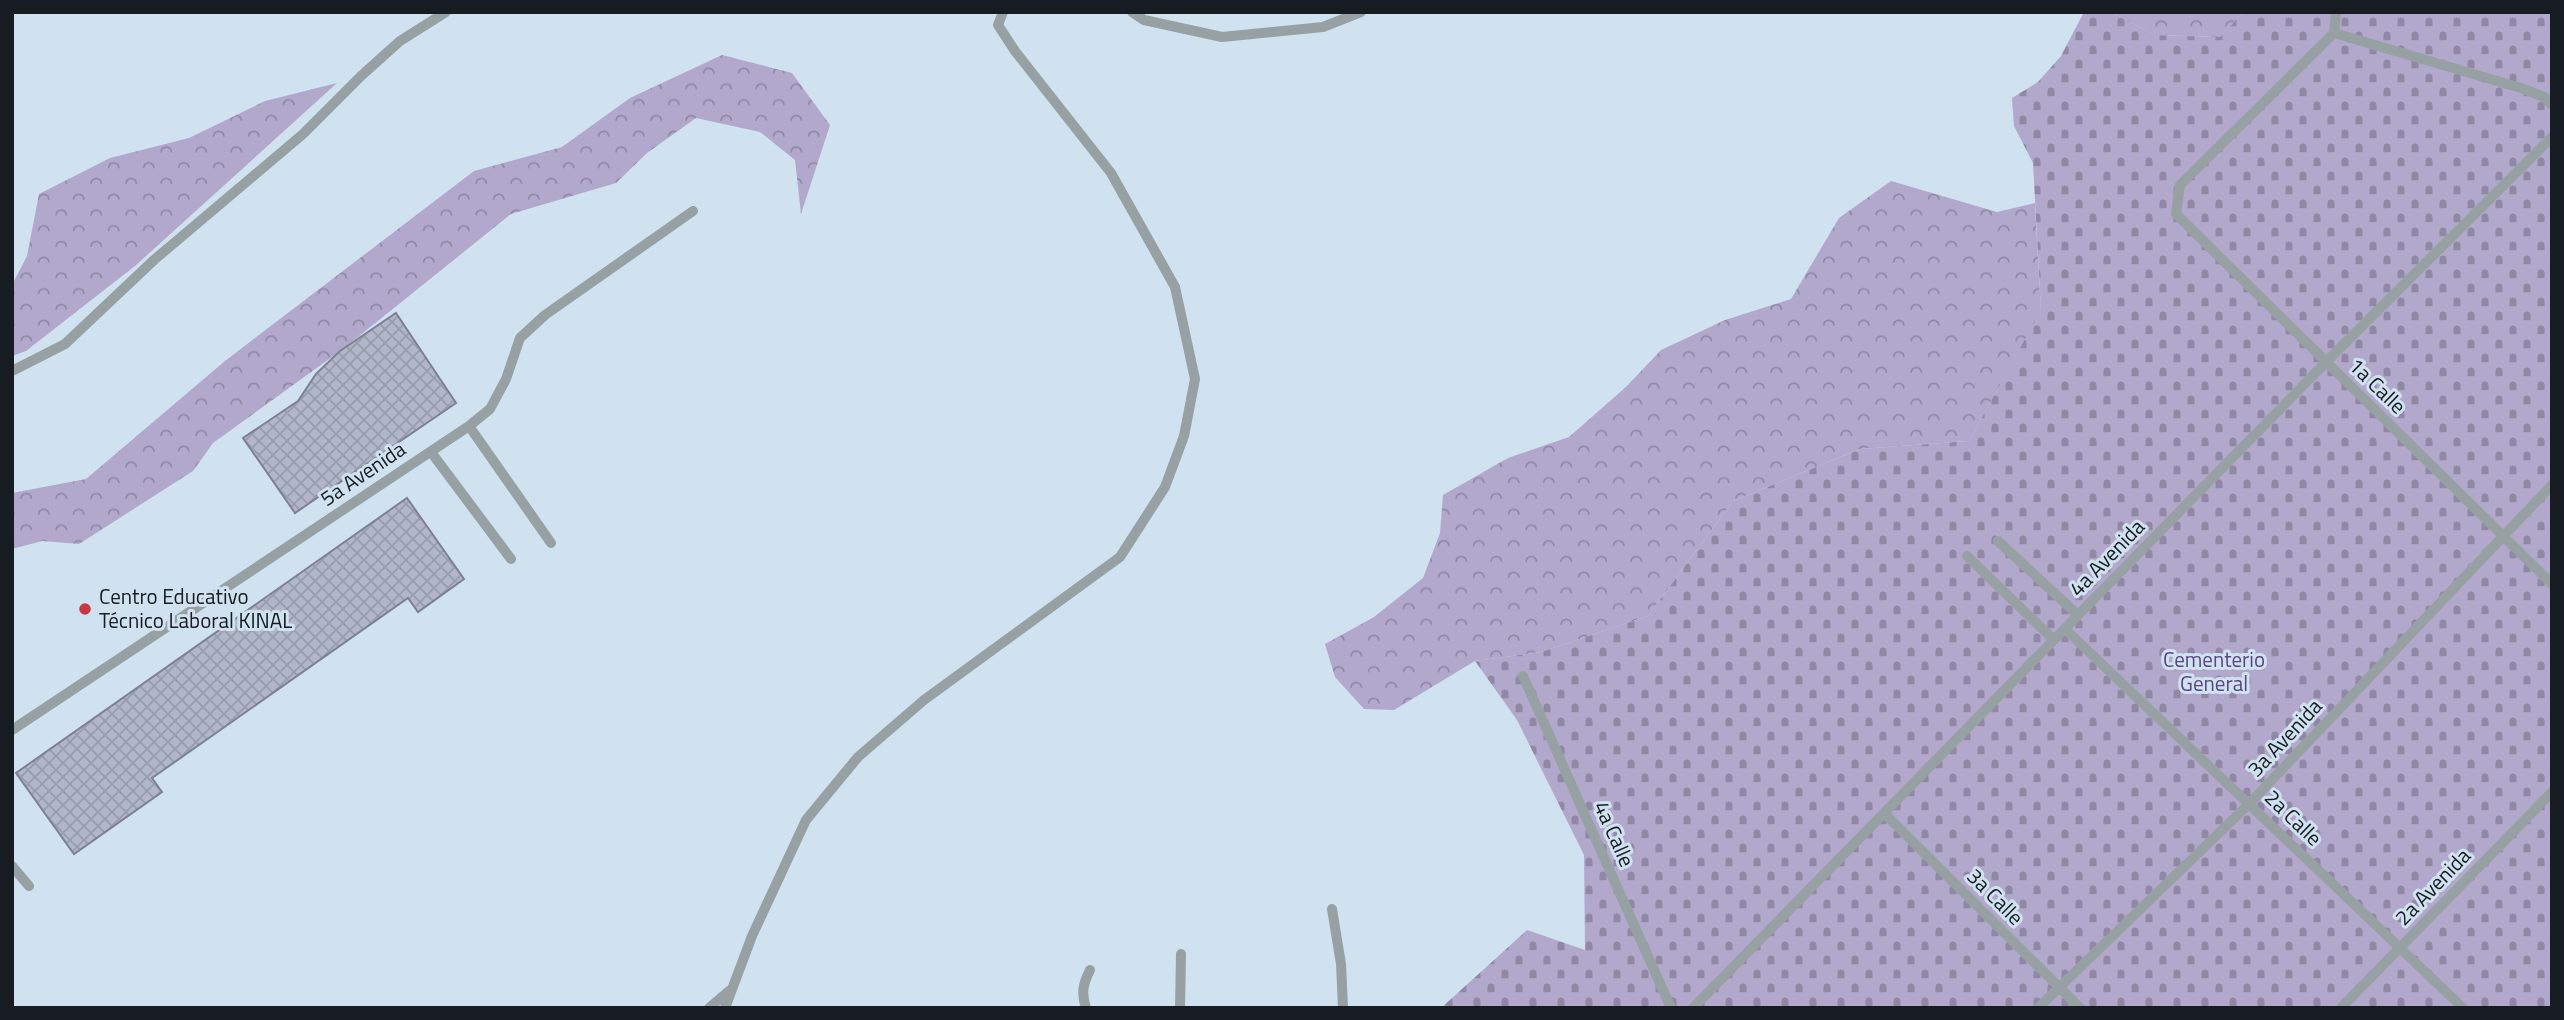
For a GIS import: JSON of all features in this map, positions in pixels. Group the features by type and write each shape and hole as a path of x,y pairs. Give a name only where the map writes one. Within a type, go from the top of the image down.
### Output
{"lane":[{"path":"12,371 65,344 154,260 303,134 400,41 446,12"},
{"path":"724,1008 752,936 806,820 858,757 925,699 1120,557 1165,487 1184,436 1195,379 1175,288 1111,173 1015,51 998,25 1003,12"},
{"path":"1132,12 1144,20 1222,37 1323,27 1361,12"},
{"path":"2336,12 2334,33 2521,88 2544,97 2552,105"},
{"name":"1a Calle","path":"2334,33 2180,186 2176,214 2552,584"},
{"name":"4a Avenida","path":"1693,1008 2326,362 2552,137"},
{"name":"5a Avenida","path":"12,730 469,426 490,409 506,379 520,338 545,314 693,211"},
{"path":"469,426 551,542"},
{"path":"431,452 511,559"},
{"name":"3a Avenida","path":"2038,1008 2250,803 2552,485"},
{"path":"1998,541 2078,615"},
{"path":"1967,556 2054,640"},
{"name":"2a Calle","path":"2065,629 2463,1008"},
{"name":"4a Calle","path":"1522,676 1671,1008"},
{"name":"2a Avenida","path":"2341,1008 2552,792"},
{"name":"3a Calle","path":"1884,813 2080,1008"},
{"path":"12,866 29,886"},
{"path":"1332,909 1341,964 1343,1008"},
{"path":"1180,1008 1181,954"},
{"path":"1086,1008 1083,984 1090,970"},
{"path":"709,1008 729,990"}],"green space":[{"name":"Cementerio General","path":"2084,12 2111,12 2154,35 2220,37 2243,12 2552,12 2552,1008 1441,1008 1527,930 1585,950 1584,855 1517,720 1475,661 1541,652 1648,616 1733,501 1860,449 1969,441 2041,310 2033,163 2014,126 2012,98 2038,82 2061,56"},
{"path":"2111,12 2243,12 2220,37 2154,35"},
{"path":"722,55 792,73 830,125 801,214 795,160 760,132 696,118 647,153 616,183 511,214 343,349 213,443 193,471 79,544 42,541 12,549 12,493 86,479 225,361 474,171 562,147 630,98"},
{"path":"337,83 135,266 26,351 12,356 12,285 27,256 39,194 110,158 189,138 265,101"},
{"path":"1891,181 1997,212 2035,203 2041,311 1969,441 1860,449 1733,501 1648,616 1541,652 1475,661 1394,710 1364,709 1335,677 1325,644 1374,617 1423,578 1440,533 1443,495 1508,458 1569,437 1626,387 1661,350 1725,320 1791,299 1839,218"}],"building":[{"path":"396,313 456,403 295,513 243,438 298,401 316,374 340,351"},
{"path":"407,498 464,579 418,612 408,598 152,778 162,792 74,854 16,773"}],"place":[{"name":"Centro Educativo Técnico Laboral KINAL","path":"85,609"}]}
